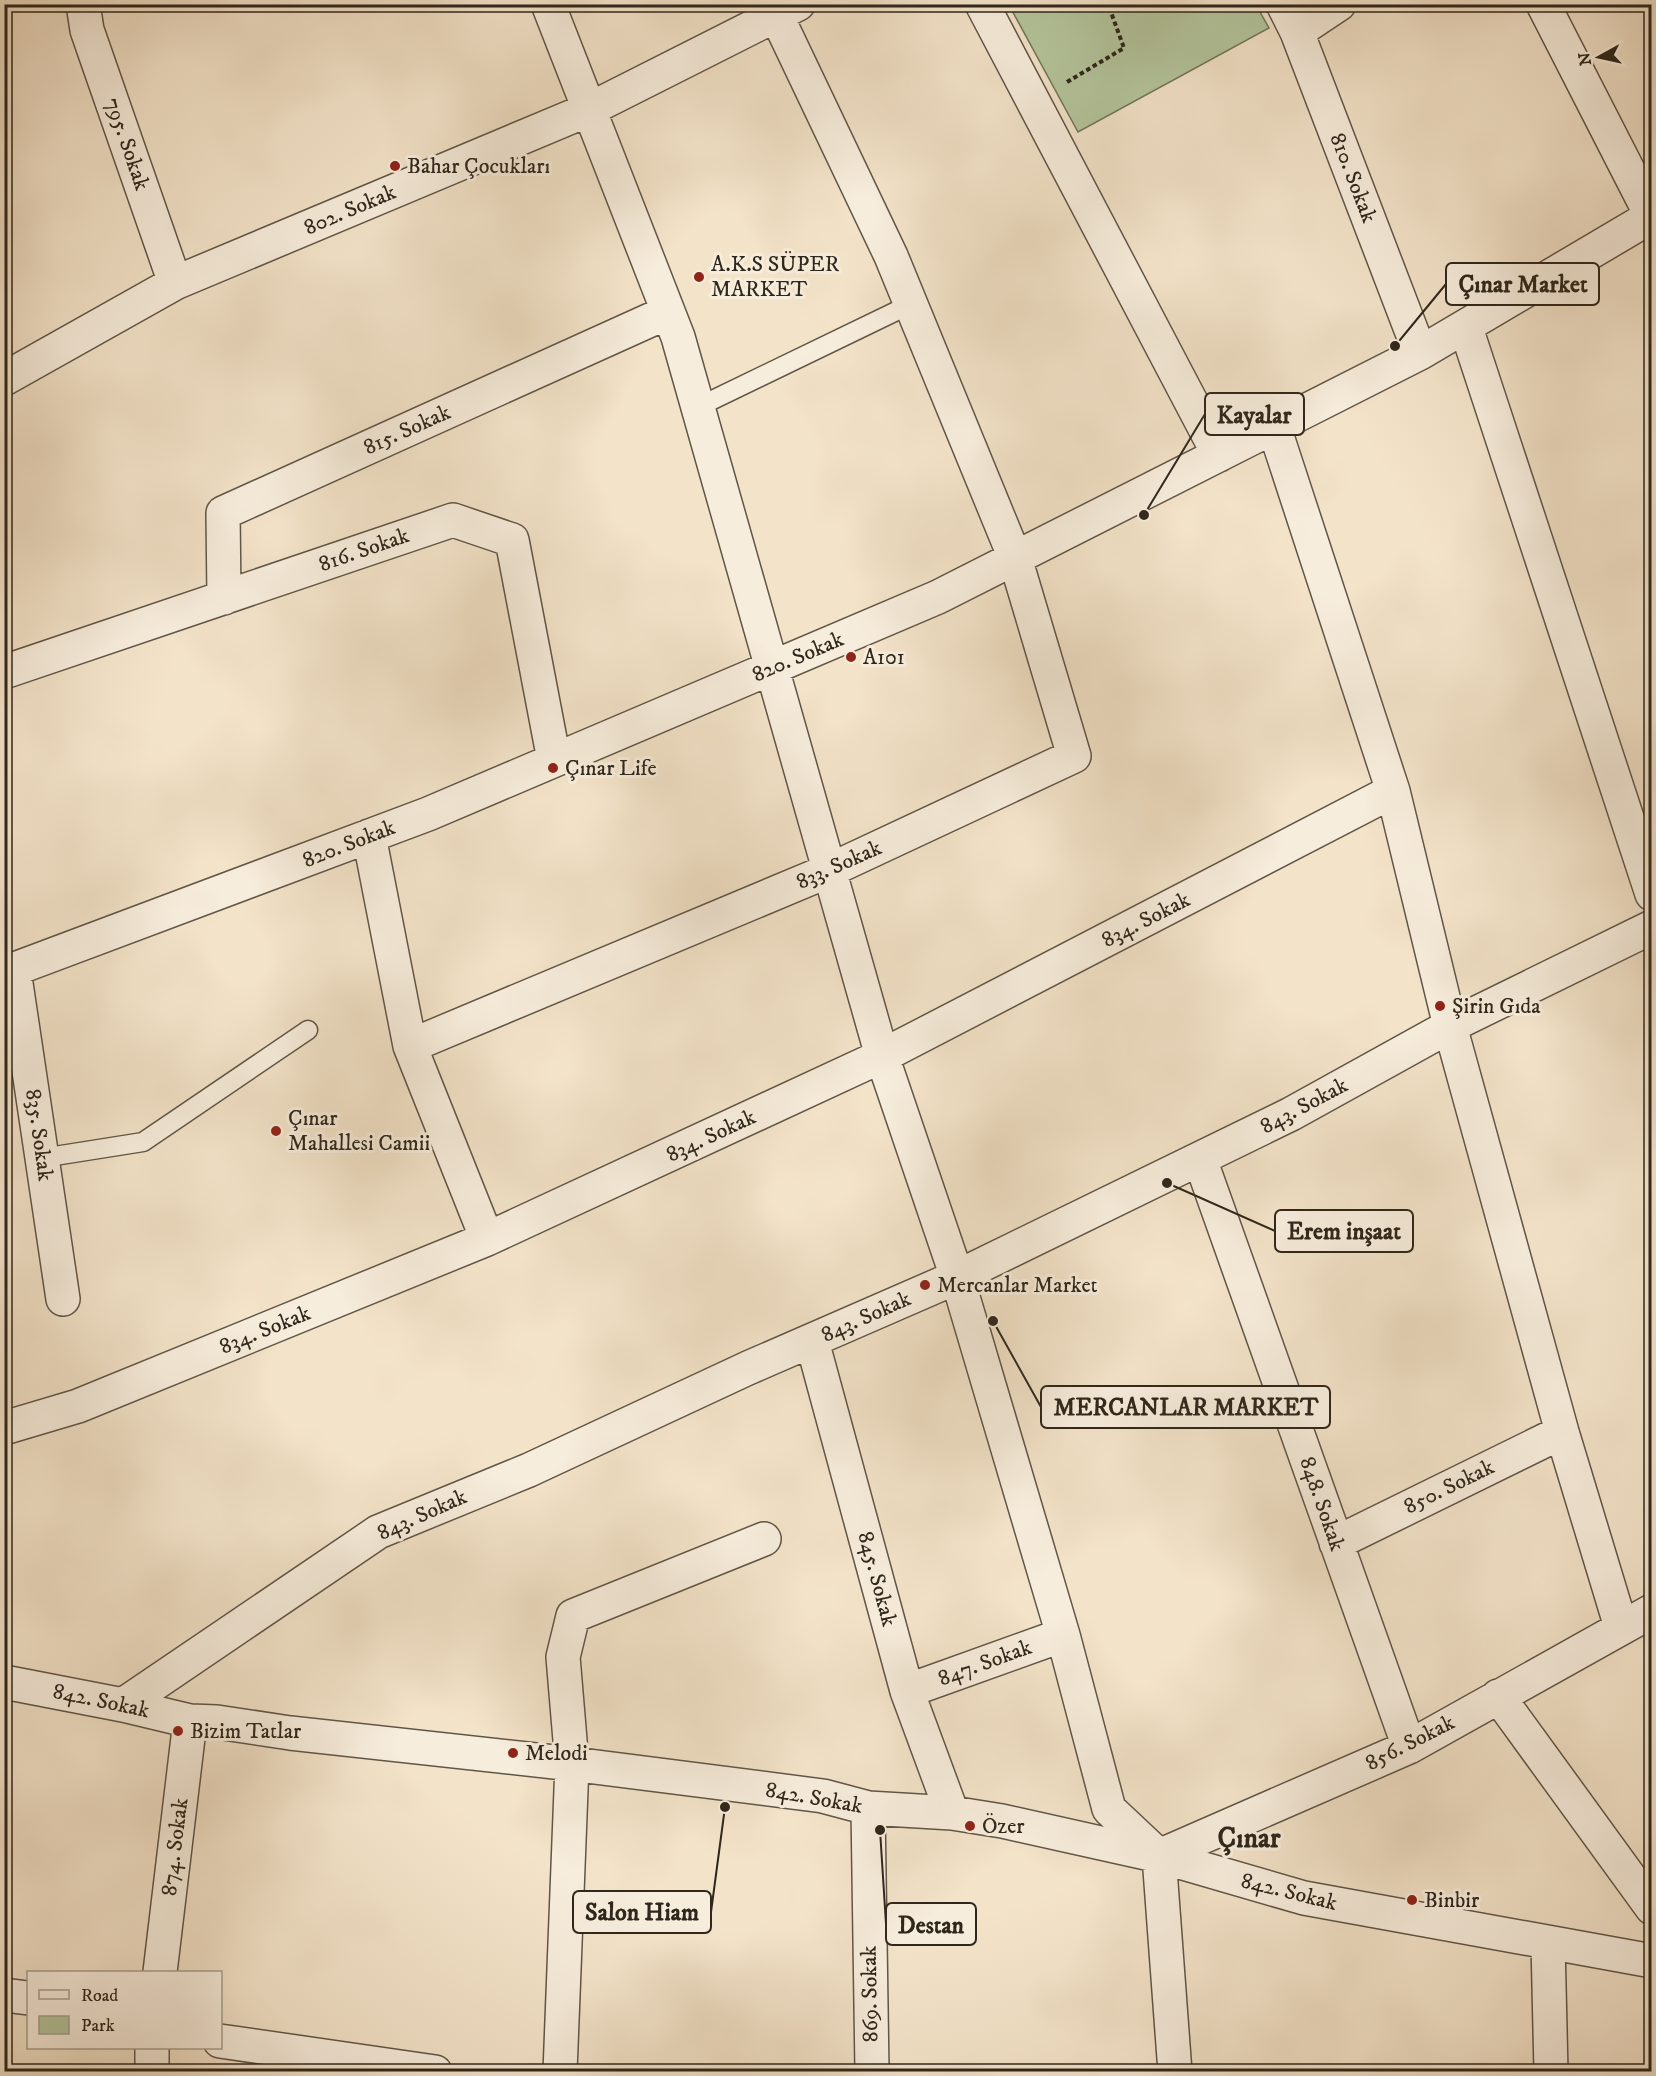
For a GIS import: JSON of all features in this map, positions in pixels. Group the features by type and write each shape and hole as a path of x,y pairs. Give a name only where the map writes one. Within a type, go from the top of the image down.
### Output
{"street":[{"name":"795. Sokak","path":"83,4 87,30 175,283"},
{"path":"548,4 668,312 698,407 882,1056 957,1277 1063,1635 1109,1809 1159,1856 1175,2072"},
{"path":"982,4 1219,455"},
{"path":"1290,18 1338,4"},
{"path":"1543,4 1651,216"},
{"name":"802. Sokak","path":"4,379 175,283 590,109 782,9"},
{"path":"782,9 891,256 1015,558"},
{"name":"810. Sokak","path":"1290,18 1420,353"},
{"name":"820. Sokak","path":"9,972 428,814 938,597 1420,353 1466,328 1651,216"},
{"name":"815. Sokak","path":"224,598 224,513 668,312"},
{"path":"1466,328 1652,894"},
{"path":"1274,427 1393,791 1449,1026 1562,1432 1622,1627"},
{"name":"816. Sokak","path":"4,672 453,520 512,540 554,760"},
{"name":"833. Sokak","path":"410,1046 828,871 1074,756 1015,558"},
{"name":"834. Sokak","path":"4,1428 78,1406 487,1239 882,1056 1393,791"},
{"path":"369,836 410,1046 487,1239"},
{"name":"843. Sokak","path":"123,1705 378,1532 529,1470 748,1368 957,1277 1291,1114 1449,1026 1652,927"},
{"name":"835. Sokak","path":"9,972 42,1158 63,1299"},
{"name":"848. Sokak","path":"1200,1159 1409,1747"},
{"name":"845. Sokak","path":"812,1341 908,1691 952,1814"},
{"name":"850. Sokak","path":"1336,1543 1562,1432"},
{"path":"560,2072 572,1764 562,1657 573,1616 764,1539"},
{"name":"856. Sokak","path":"1159,1856 1409,1747 1652,1611"},
{"name":"847. Sokak","path":"908,1691 1063,1635"},
{"name":"842. Sokak","path":"4,1682 123,1705 190,1721 217,1722 290,1733 572,1764 823,1796 867,1808 952,1814 1002,1821 1159,1856 1304,1899 1652,1961"},
{"path":"1498,1696 1652,1908"},
{"name":"874. Sokak","path":"160,1971 190,1721"},
{"name":"869. Sokak","path":"867,1808 872,2072"},
{"path":"1548,1943 1551,2072"},
{"path":"4,1995 27,1998"},
{"path":"222,2041 435,2072"},
{"path":"152,2049 152,2072"}],"lane":[{"path":"698,407 911,304"},
{"path":"42,1158 143,1142 309,1030"}],"path":[{"path":"1066,83 1124,48 1108,4"}],"green space":[{"path":"1009,5 1256,5 1269,28 1078,132"}],"place":[{"name":"Bahar Çocukları","path":"395,166"},
{"name":"A.K.S SÜPER MARKET","path":"699,277"},
{"name":"Çınar Market","path":"1395,346"},
{"name":"Kayalar","path":"1144,515"},
{"name":"A101","path":"851,657"},
{"name":"Çınar Life","path":"553,768"},
{"name":"Şirin Gıda","path":"1440,1006"},
{"name":"Çınar Mahallesi Camii","path":"276,1131"},
{"name":"Erem inşaat","path":"1167,1183"},
{"name":"Mercanlar Market","path":"925,1285"},
{"name":"MERCANLAR MARKET","path":"993,1321"},
{"name":"Bizim Tatlar","path":"178,1731"},
{"name":"Melodi","path":"513,1753"},
{"name":"Salon Hiam","path":"725,1807"},
{"name":"Özer","path":"970,1826"},
{"name":"Destan","path":"880,1830"},
{"name":"Binbir","path":"1412,1900"}],"district":[{"name":"Çınar","path":"1249,1838"}]}
